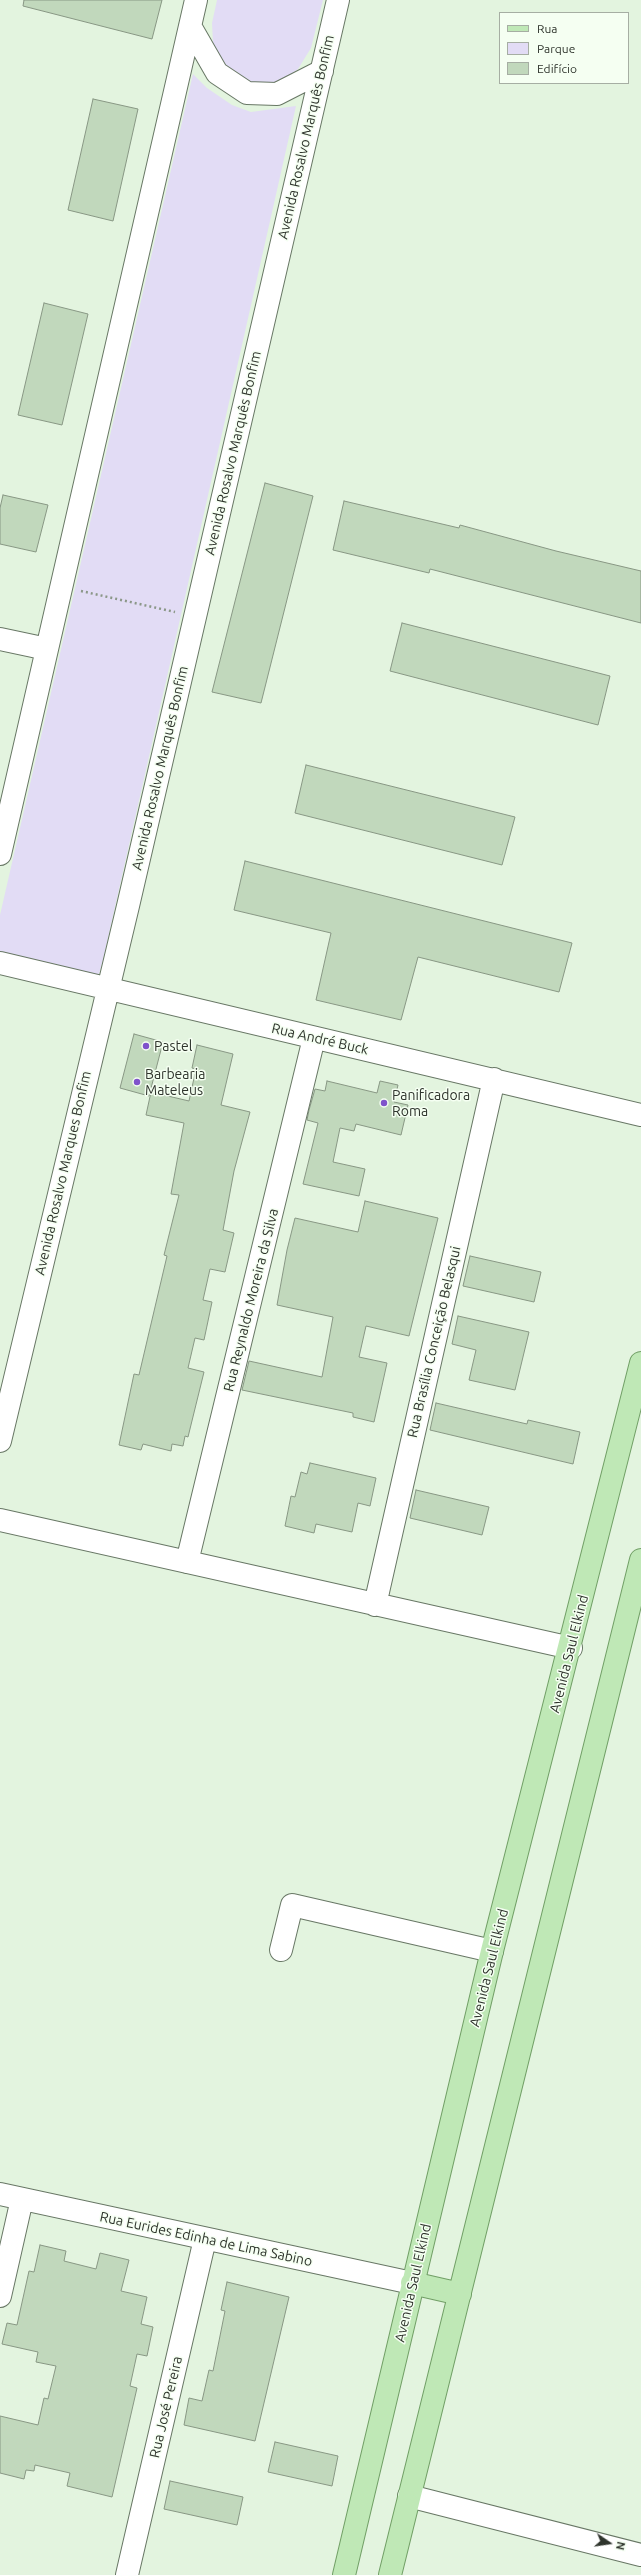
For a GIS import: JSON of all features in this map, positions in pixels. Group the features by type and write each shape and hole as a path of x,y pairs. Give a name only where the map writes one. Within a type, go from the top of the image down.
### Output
{"main road":[{"name":"Avenida Saul Elkind","path":"344,2575 367,2486 412,2283 492,1951 571,1648 641,1363"},
{"path":"390,2575 408,2496 460,2294 641,1560"},
{"path":"412,2283 460,2294"}],"street":[{"path":"0,854 196,0"},
{"name":"Avenida Rosalvo Marquês Bonfim","path":"128,906 338,0"},
{"path":"190,26 217,73 247,93 277,94 322,71"},
{"path":"0,639 47,649"},
{"name":"Avenida Rosalvo Marques Bonfim","path":"0,1441 107,988 128,906"},
{"name":"Rua André Buck","path":"0,963 641,1115"},
{"name":"Rua Reynaldo Moreira da Silva","path":"187,1562 314,1038"},
{"name":"Rua Brasília Conceição Belasqui","path":"374,1605 494,1079"},
{"path":"0,1520 571,1648"},
{"path":"281,1950 292,1905 492,1951"},
{"name":"Rua Eurides Edinha de Lima Sabino","path":"0,2194 412,2283"},
{"path":"0,2296 22,2199"},
{"name":"Rua José Pereira","path":"127,2575 205,2239"},
{"path":"408,2496 641,2555"}],"path":[{"path":"61,586 195,617"}],"green space":[{"path":"217,0 323,0 311,48 298,69 282,81 263,86 245,81 230,72 219,59 213,43 212,23"},
{"path":"193,74 207,88 232,105 251,112 296,106 103,960 99,974 90,976 0,954 0,915"}],"building":[{"path":"24,0 162,0 152,39 23,6"},
{"path":"93,99 138,109 113,221 68,210"},
{"path":"44,303 88,314 62,425 18,415"},
{"path":"265,483 313,496 261,703 212,692"},
{"path":"3,495 48,505 36,552 0,544 0,508"},
{"path":"344,501 459,528 460,525 556,551 641,571 641,623 430,569 429,573 333,550"},
{"path":"402,623 610,676 598,725 390,671"},
{"path":"306,765 515,817 502,865 295,813"},
{"path":"245,861 572,943 559,992 418,957 401,1020 316,1000 331,933 234,910"},
{"path":"134,1034 163,1042 149,1096 120,1088"},
{"path":"197,1045 233,1054 221,1105 250,1112 234,1171 223,1230 234,1233 225,1272 210,1269 203,1300 212,1302 204,1340 195,1338 188,1368 204,1372 188,1437 185,1436 183,1446 172,1444 171,1451 143,1444 141,1450 119,1445 134,1374 139,1375 167,1256 164,1255 179,1195 171,1194 184,1123 146,1115 151,1092 189,1101 196,1069 192,1068"},
{"path":"327,1081 377,1093 380,1081 398,1085 394,1102 408,1105 401,1135 356,1124 354,1131 340,1128 333,1162 365,1169 359,1196 303,1184 318,1123 307,1120 309,1110 315,1089 325,1091"},
{"path":"365,1201 438,1218 409,1336 366,1326 359,1357 387,1363 374,1422 353,1417 353,1413 242,1390 249,1361 322,1377 333,1317 277,1305 287,1250 295,1218 358,1232"},
{"path":"470,1256 541,1272 534,1302 463,1286"},
{"path":"458,1316 529,1332 515,1390 469,1380 476,1350 452,1344"},
{"path":"436,1403 527,1424 528,1420 580,1432 573,1464 430,1430"},
{"path":"310,1463 376,1478 370,1506 358,1503 352,1532 316,1524 314,1533 285,1526 291,1496 295,1497 301,1472 307,1474"},
{"path":"416,1490 489,1507 482,1535 410,1518"},
{"path":"40,2245 66,2251 64,2261 96,2269 100,2253 129,2260 121,2291 147,2297 141,2324 153,2327 147,2356 137,2354 130,2386 137,2388 112,2497 67,2486 70,2473 35,2465 34,2471 26,2470 24,2479 0,2473 0,2416 38,2425 44,2398 48,2399 56,2366 36,2362 38,2352 2,2344 7,2323 17,2325 29,2271 34,2272"},
{"path":"227,2282 289,2297 255,2441 184,2425 189,2398 202,2401 209,2370 213,2371 225,2311 221,2310"},
{"path":"275,2442 338,2456 332,2486 268,2472"},
{"path":"170,2481 243,2497 237,2525 164,2509"}],"place":[{"name":"Pastel","path":"146,1046"},
{"name":"Barbearia Mateleus","path":"137,1082"},
{"name":"Panificadora Roma","path":"384,1103"}]}
